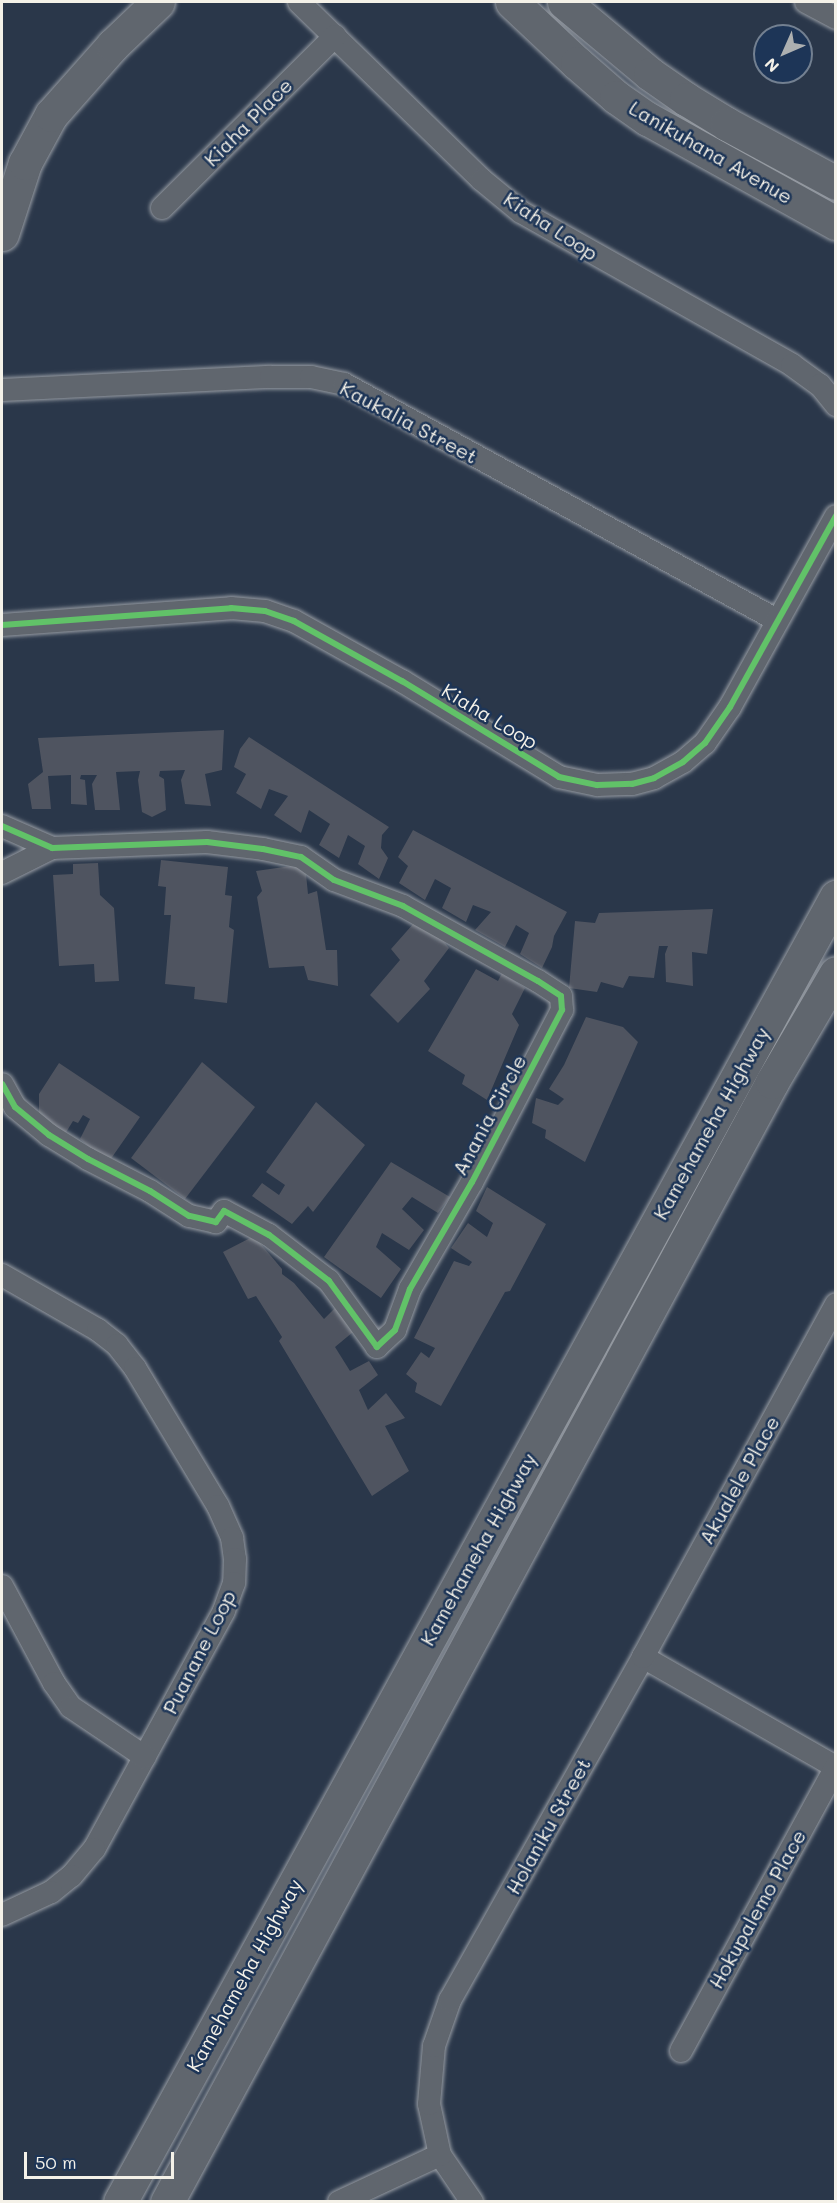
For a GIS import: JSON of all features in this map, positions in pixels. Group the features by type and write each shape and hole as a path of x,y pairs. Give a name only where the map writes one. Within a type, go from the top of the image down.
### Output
{"main road":[{"path":"2,228 25,163 51,115 113,45 158,2"},
{"name":"Lanikuhana Avenue","path":"512,2 616,97 648,119 836,223"},
{"name":"Lanikuhana Avenue","path":"564,2 650,74 686,99 836,183"},
{"name":"Kamehameha Highway","path":"120,2202 836,897"},
{"name":"Kamehameha Highway","path":"167,2202 772,1082 836,973"}],"street":[{"name":"Kiaha Loop","path":"299,2 482,180 521,212 792,365 820,385 836,405"},
{"path":"806,2 836,18"},
{"name":"Kiaha Place","path":"162,208 335,36"},
{"name":"Kaukalia Street","path":"2,390 271,377 311,377 344,384 776,620"},
{"name":"Kiaha Loop","path":"2,625 231,608 265,611 294,621 402,681 559,777 597,786 632,784 654,778 683,762 705,743 730,707 776,620 836,516"},
{"name":"Anania Circle","path":"2,826 52,848"},
{"name":"Anania Circle","path":"2,873 52,848 207,842 263,849 301,857 334,880 403,906 538,981 561,996 562,1010 472,1182 410,1289 395,1330 377,1347 329,1281 269,1235 224,1210 216,1222 189,1216 150,1191 88,1159 48,1135 15,1107 2,1084"},
{"name":"Puanane Loop","path":"2,1275 98,1330 117,1345 135,1368 218,1506 232,1538 236,1558 234,1583 224,1611 94,1849 71,1876 31,1903 2,1915"},
{"name":"Akualele Place","path":"643,1657 836,1304"},
{"path":"2,1586 54,1683 71,1707 145,1756"},
{"path":"643,1657 836,1767"},
{"name":"Holaniku Street","path":"472,2202 440,2155 429,2104 434,2046 450,2000 643,1657"},
{"name":"Hokupalemo Place","path":"681,2051 836,1767"},
{"path":"339,2202 440,2155"}],"building":[{"path":"224,730 222,770 205,774 211,806 185,804 181,780 185,770 160,771 159,776 164,779 166,810 152,817 142,812 138,780 140,771 116,772 120,810 95,810 92,784 97,775 81,775 80,779 85,780 87,805 71,804 71,775 48,776 51,809 32,809 28,784 43,772 38,738"},
{"path":"249,737 389,827 382,835 381,848 388,858 379,879 358,864 365,846 348,835 339,858 319,845 330,824 309,810 301,833 274,815 288,796 269,789 261,809 236,793 246,774 234,767 240,749"},
{"path":"413,830 567,912 554,936 552,947 542,968 520,954 529,933 516,925 505,947 475,930 491,912 473,905 466,922 442,908 451,888 435,879 425,900 399,883 408,866 398,857"},
{"path":"161,860 228,867 225,895 232,896 229,927 234,930 227,1003 194,999 195,987 165,984 171,915 164,915 166,887 158,886"},
{"path":"98,863 100,895 114,908 119,981 95,982 94,964 59,966 53,875 73,874 73,864"},
{"path":"305,864 308,894 317,891 326,950 337,950 338,986 308,980 304,966 269,968 257,897 262,891 256,871"},
{"path":"713,909 707,954 692,952 693,986 666,982 665,954 668,946 659,946 654,978 629,976 623,988 601,982 597,992 569,988 575,921 595,923 599,913"},
{"path":"414,923 438,934 449,948 424,981 430,989 398,1023 370,995 400,960 391,949"},
{"path":"476,969 498,981 502,973 525,988 512,1014 519,1025 487,1100 462,1084 465,1075 428,1051"},
{"path":"586,1017 623,1027 638,1042 585,1162 545,1138 546,1130 532,1123 536,1098 558,1105 564,1099 549,1089 564,1065"},
{"path":"202,1062 255,1107 185,1199 131,1158"},
{"path":"59,1063 140,1117 108,1163 80,1139 90,1119 83,1115 78,1123 73,1121 65,1134 39,1117 39,1094"},
{"path":"316,1102 365,1145 313,1212 308,1206 292,1224 252,1196 262,1183 279,1195 285,1185 266,1172"},
{"path":"391,1162 450,1197 438,1213 412,1197 402,1209 424,1230 409,1250 382,1233 376,1247 401,1269 381,1298 324,1257"},
{"path":"487,1187 546,1224 510,1291 505,1292 441,1406 415,1392 417,1383 406,1374 421,1352 429,1358 435,1348 414,1338 454,1261 469,1266 472,1262 451,1248 468,1223 487,1237 493,1223 476,1211"},
{"path":"254,1236 282,1269 282,1274 294,1283 324,1319 337,1306 353,1332 335,1347 350,1371 369,1361 378,1375 359,1390 368,1410 386,1393 405,1418 385,1426 409,1471 372,1496 279,1341 282,1337 256,1296 248,1299 223,1252"}],"cycle path":[{"path":"2,625 231,608 265,611 294,621 402,681 559,777 597,785 632,784 654,778 683,762 705,743 730,707 836,516"},
{"path":"2,826 52,848 207,842 263,849 301,857 334,880 403,906 538,981 561,996 562,1010 472,1182 410,1289 395,1330 377,1347 329,1281 269,1235 224,1211 216,1222 189,1216 150,1191 88,1159 49,1135 15,1107 2,1084"}]}
